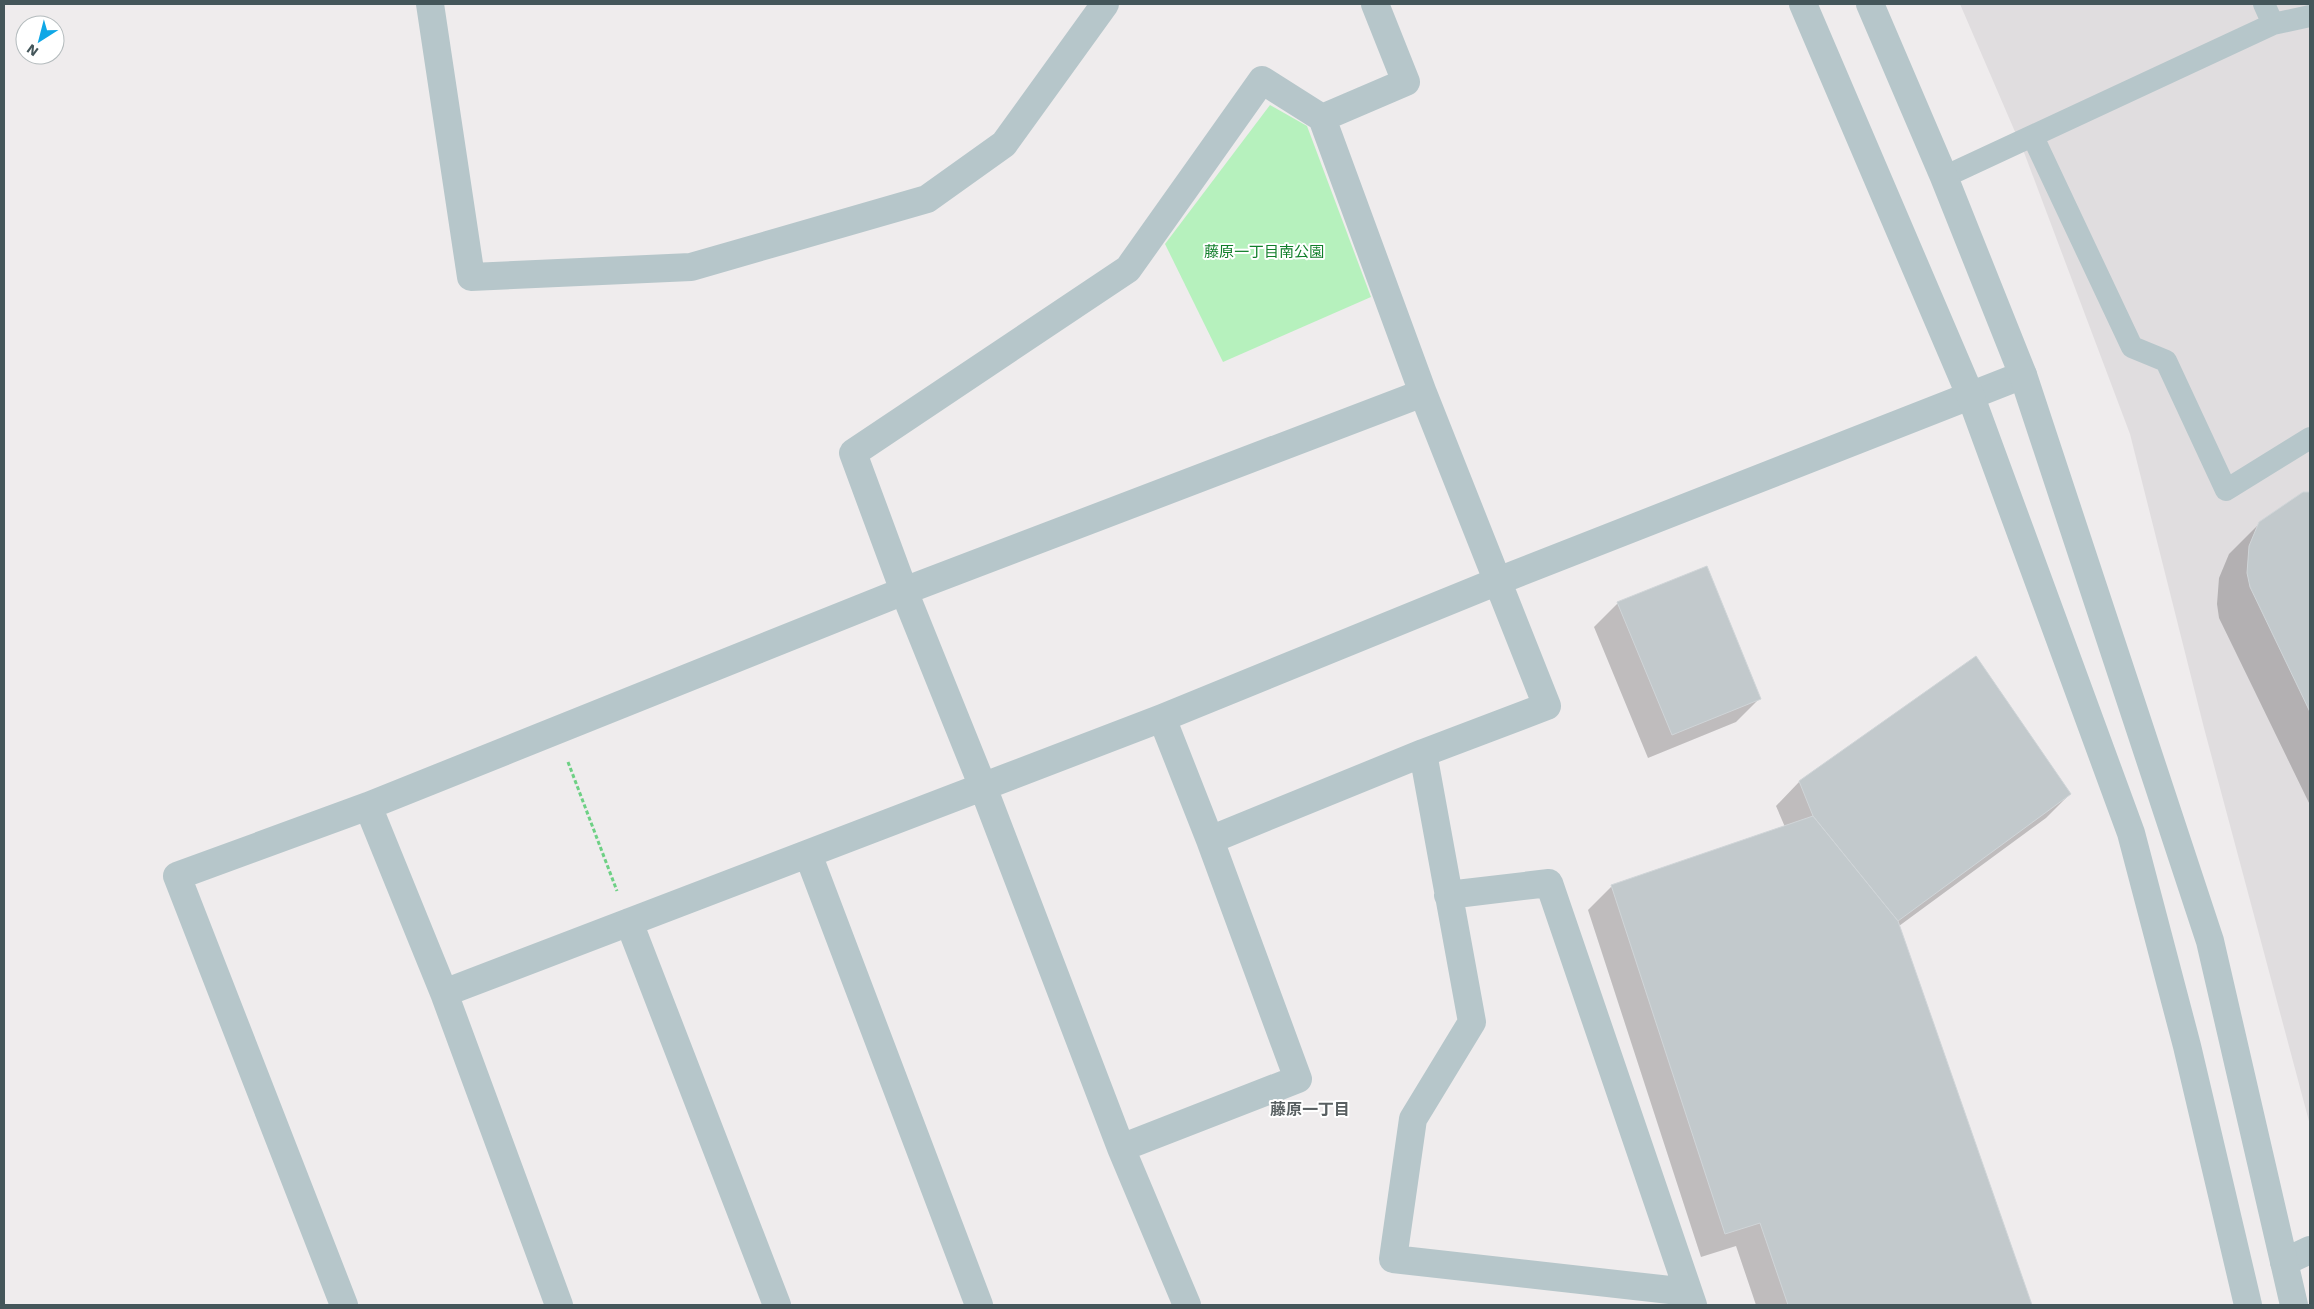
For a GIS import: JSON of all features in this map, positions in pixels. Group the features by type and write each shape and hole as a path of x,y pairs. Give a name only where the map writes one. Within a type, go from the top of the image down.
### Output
{"street":[{"path":"430,4 471,277 691,267 927,199 1004,144 1105,4"},
{"path":"1322,118 1406,82 1375,4"},
{"path":"1803,4 1971,397 2131,834 2187,1046 2248,1305"},
{"path":"1870,4 1944,177 2022,375 2210,940 2294,1305"},
{"path":"1188,1305 1121,1148 983,787 904,591 853,453 1128,269 1262,80 1322,118 1423,393 1547,706 1423,752 1210,840"},
{"path":"444,993 1162,718 1498,581 1971,397 2022,375"},
{"path":"344,1305 177,876 368,806 904,591 1423,393"},
{"path":"1121,1148 1298,1079 1210,840 1162,718"},
{"path":"1423,752 1448,895 1472,1022 1413,1119 1394,1258 1691,1299 1549,883 1448,895"},
{"path":"368,806 444,993 560,1305"},
{"path":"808,854 979,1305"},
{"path":"629,922 777,1305"},
{"path":"2284,1262 2310,1250"}],"lane":[{"path":"2264,4 2273,24"},
{"path":"1944,177 2273,24 2310,16"},
{"path":"2033,137 2132,347 2166,361 2226,490 2310,438"}],"path":[{"path":"556,731 629,922"}],"shaded area":[{"path":"1960,4 2310,4 2310,1125 2204,728 2130,434 2025,155"}],"green space":[{"name":"藤原一丁目南公園","path":"1270,105 1307,126 1371,297 1223,362 1165,244"}],"building":[{"path":"2303,492 2310,492 2310,712 2250,587 2247,573 2249,546 2259,522"},
{"path":"1707,566 1761,699 1672,735 1617,602"},
{"path":"1976,656 2071,794 1898,921 1813,816 1799,781"},
{"path":"1813,816 1898,921 2032,1305 1788,1305 1760,1223 1725,1234 1611,885"}],"district":[{"name":"藤原一丁目","path":"1310,1109"}]}
